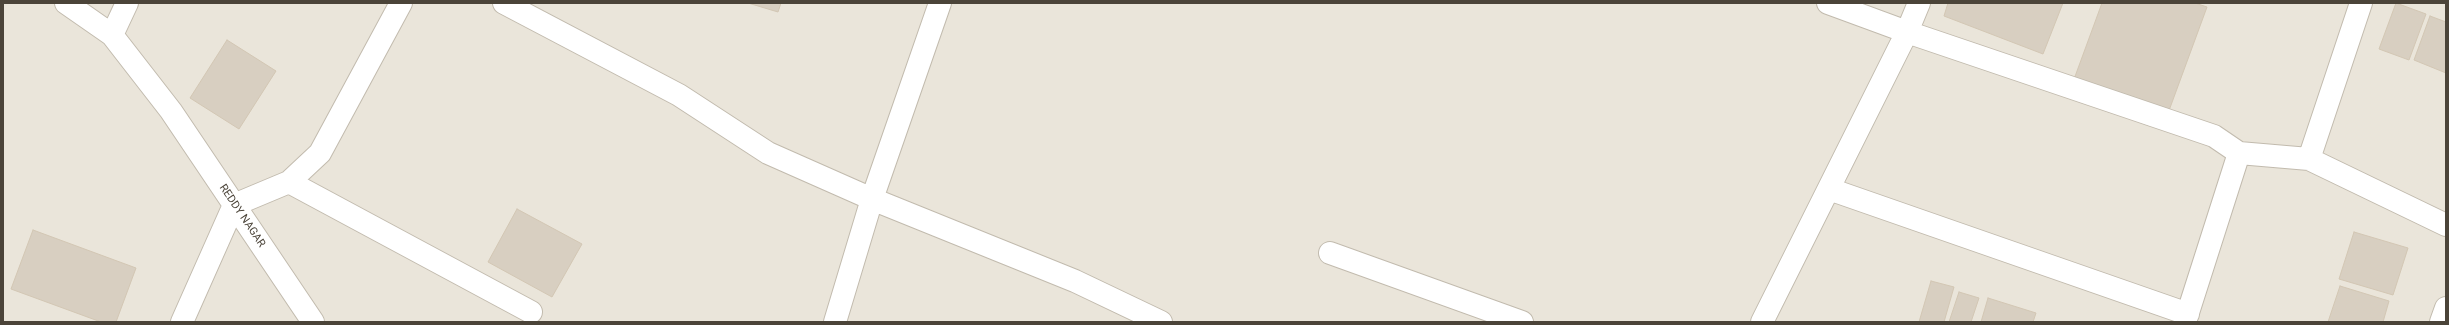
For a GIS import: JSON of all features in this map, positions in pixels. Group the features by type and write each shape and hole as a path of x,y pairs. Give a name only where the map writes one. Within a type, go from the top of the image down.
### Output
{"street":[{"name":"REDDY NAGAR","path":"66,3 112,35 171,110 313,322"},
{"path":"112,35 127,3"},
{"path":"182,322 234,205 289,182 320,154 401,3"},
{"path":"504,3 678,95 768,154 872,199 1075,281 1161,322"},
{"path":"835,322 872,199 940,3"},
{"path":"1828,3 1907,32 2214,136 2239,154 2309,159 2446,225"},
{"path":"1762,322 1907,32 1919,3"},
{"path":"2309,159 2361,3"},
{"path":"1829,189 2186,318 2239,154"},
{"path":"289,182 531,312"},
{"path":"1330,253 1522,322"},
{"path":"2441,322 2446,308"}],"shaded area":[{"path":"3,3 2446,3 2446,322 3,322"}],"building":[{"path":"748,3 781,3 778,12"},
{"path":"1948,3 2063,3 2043,54 1944,16"},
{"path":"2102,3 2195,3 2207,7 2167,116 2073,82"},
{"path":"2396,3 2426,14 2409,60 2379,49"},
{"path":"2430,16 2446,22 2446,73 2414,60"},
{"path":"227,40 276,71 239,129 190,98"},
{"path":"517,209 582,244 552,297 488,262"},
{"path":"33,230 136,268 116,322 101,322 11,289"},
{"path":"2354,232 2408,248 2393,295 2339,279"},
{"path":"1931,281 1954,287 1944,322 1919,322"},
{"path":"2340,286 2389,301 2383,322 2328,322"},
{"path":"1959,292 1979,298 1971,322 1949,322"},
{"path":"1988,298 2036,313 2033,322 1981,322"}]}
